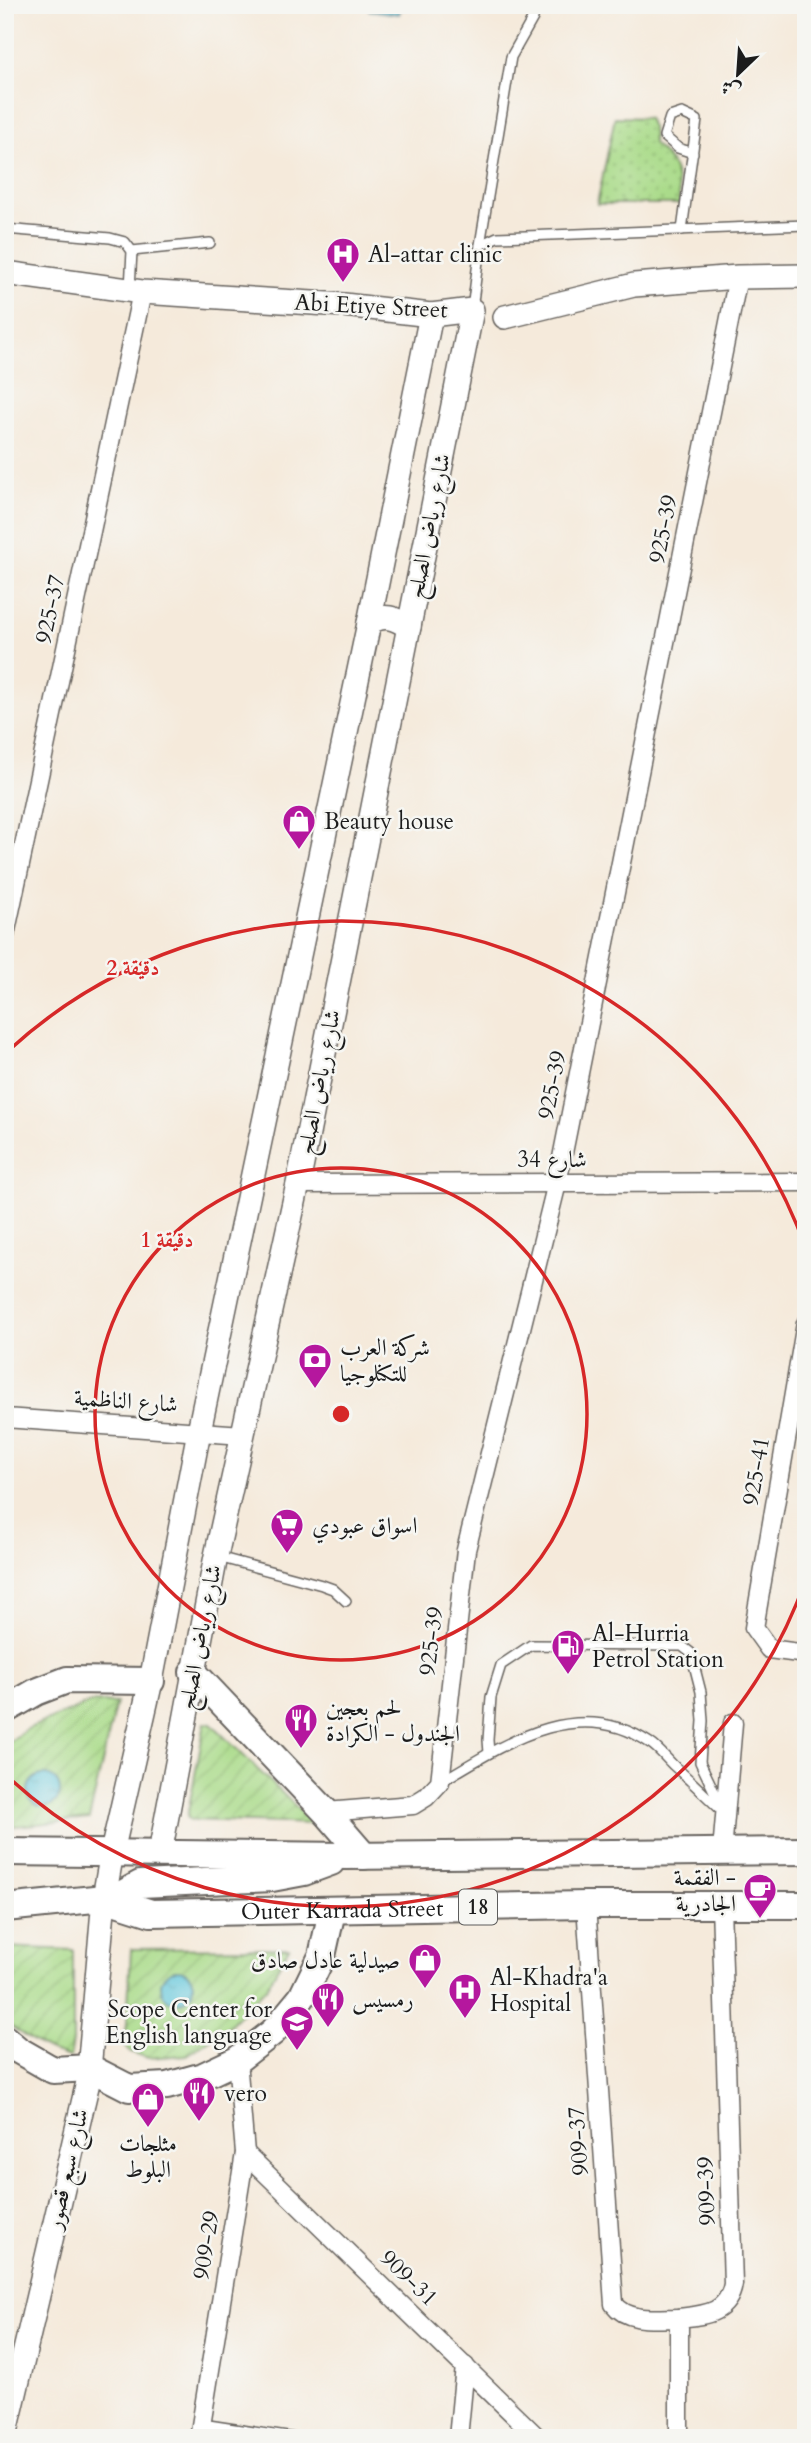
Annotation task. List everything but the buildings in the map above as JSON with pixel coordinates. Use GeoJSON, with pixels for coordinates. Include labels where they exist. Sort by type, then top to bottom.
{"type":"FeatureCollection","features":[{"type":"Feature","properties":{"kind":"main road"},"geometry":{"type":"LineString","coordinates":[[193,1672],[326,1812],[355,1856]]}},
{"type":"Feature","properties":{"kind":"main road"},"geometry":{"type":"LineString","coordinates":[[5,1710],[36,1692],[68,1680],[151,1681]]}},
{"type":"Feature","properties":{"kind":"main road"},"geometry":{"type":"LineString","coordinates":[[5,1852],[355,1856],[806,1851]]}},
{"type":"Feature","properties":{"kind":"main road"},"geometry":{"type":"LineString","coordinates":[[107,1889],[160,1853]]}},
{"type":"Feature","properties":{"kind":"main road"},"geometry":{"type":"LineString","coordinates":[[5,1896],[107,1889],[124,1893],[140,1884],[272,1878],[304,1872],[355,1856]]}},
{"type":"Feature","properties":{"kind":"main road"},"geometry":{"type":"LineString","coordinates":[[190,1882],[182,1884],[176,1899],[180,1906],[196,1913]]}},
{"type":"Feature","properties":{"kind":"main road","name":"Outer Karrada Street"},"geometry":{"type":"LineString","coordinates":[[5,1908],[107,1889],[151,1913],[586,1905],[806,1905]]}},
{"type":"Feature","properties":{"kind":"main road"},"geometry":{"type":"LineString","coordinates":[[5,2039],[18,2050],[53,2070],[90,2068],[129,2088],[167,2086],[203,2076],[237,2060],[274,2032],[302,1997],[322,1955],[332,1911]]}},
{"type":"Feature","properties":{"kind":"street","name":"Abi Etiye Street"},"geometry":{"type":"LineString","coordinates":[[5,274],[136,291],[344,305],[431,314],[472,310]]}},
{"type":"Feature","properties":{"kind":"street"},"geometry":{"type":"LineString","coordinates":[[505,317],[634,285],[738,277],[806,276]]}},
{"type":"Feature","properties":{"kind":"street","name":"925-39"},"geometry":{"type":"LineString","coordinates":[[440,1782],[466,1550],[557,1183],[738,277]]}},
{"type":"Feature","properties":{"kind":"street","name":"925-37"},"geometry":{"type":"LineString","coordinates":[[5,936],[136,291]]}},
{"type":"Feature","properties":{"kind":"street","name":"شارع رياض الصلح"},"geometry":{"type":"LineString","coordinates":[[160,1853],[216,1556],[298,1184],[472,310]]}},
{"type":"Feature","properties":{"kind":"street","name":"شارع رياض الصلح"},"geometry":{"type":"LineString","coordinates":[[107,1889],[112,1853],[151,1681],[199,1431],[369,623],[431,314]]}},
{"type":"Feature","properties":{"kind":"street"},"geometry":{"type":"LineString","coordinates":[[369,623],[377,617],[389,617],[409,628]]}},
{"type":"Feature","properties":{"kind":"street","name":"شارع 34"},"geometry":{"type":"LineString","coordinates":[[298,1184],[806,1182]]}},
{"type":"Feature","properties":{"kind":"street","name":"925-41"},"geometry":{"type":"LineString","coordinates":[[806,1323],[754,1628],[769,1648],[806,1654]]}},
{"type":"Feature","properties":{"kind":"street","name":"شارع الناظمية"},"geometry":{"type":"LineString","coordinates":[[5,1418],[243,1435]]}},
{"type":"Feature","properties":{"kind":"street"},"geometry":{"type":"LineString","coordinates":[[723,1852],[733,1723]]}},
{"type":"Feature","properties":{"kind":"street"},"geometry":{"type":"LineString","coordinates":[[326,1812],[413,1805],[426,1797],[440,1782]]}},
{"type":"Feature","properties":{"kind":"street","name":"شارع سبع قصور"},"geometry":{"type":"LineString","coordinates":[[5,2435],[90,2068],[107,1889]]}},
{"type":"Feature","properties":{"kind":"street","name":"909-37"},"geometry":{"type":"LineString","coordinates":[[586,1905],[614,2304],[619,2311],[633,2317],[679,2318]]}},
{"type":"Feature","properties":{"kind":"street","name":"909-39"},"geometry":{"type":"LineString","coordinates":[[679,2318],[717,2312],[729,2299],[733,2284],[721,1905]]}},
{"type":"Feature","properties":{"kind":"street","name":"909-29"},"geometry":{"type":"LineString","coordinates":[[200,2431],[245,2153],[237,2060]]}},
{"type":"Feature","properties":{"kind":"street","name":"909-31"},"geometry":{"type":"LineString","coordinates":[[245,2153],[538,2438]]}},
{"type":"Feature","properties":{"kind":"street"},"geometry":{"type":"LineString","coordinates":[[679,2318],[679,2438]]}},
{"type":"Feature","properties":{"kind":"street"},"geometry":{"type":"LineString","coordinates":[[458,2438],[465,2366]]}},
{"type":"Feature","properties":{"kind":"lane","name":"Abi Etiye Street"},"geometry":{"type":"LineString","coordinates":[[472,310],[510,57],[533,18],[535,5]]}},
{"type":"Feature","properties":{"kind":"lane"},"geometry":{"type":"LineString","coordinates":[[682,230],[693,153],[697,120],[682,113],[670,117],[664,136],[678,148],[693,153]]}},
{"type":"Feature","properties":{"kind":"lane"},"geometry":{"type":"LineString","coordinates":[[480,245],[497,237],[806,225]]}},
{"type":"Feature","properties":{"kind":"lane"},"geometry":{"type":"LineString","coordinates":[[5,229],[110,238],[125,242],[132,251],[136,291]]}},
{"type":"Feature","properties":{"kind":"lane"},"geometry":{"type":"LineString","coordinates":[[132,251],[210,243]]}},
{"type":"Feature","properties":{"kind":"lane"},"geometry":{"type":"LineString","coordinates":[[216,1556],[333,1588],[346,1601]]}},
{"type":"Feature","properties":{"kind":"lane"},"geometry":{"type":"LineString","coordinates":[[489,1753],[491,1698],[500,1665],[531,1645],[682,1646],[691,1653],[701,1692],[703,1721],[700,1762],[724,1812]]}},
{"type":"Feature","properties":{"kind":"lane"},"geometry":{"type":"LineString","coordinates":[[440,1782],[489,1753],[539,1729],[581,1722],[615,1727],[650,1743],[724,1812]]}},
{"type":"Feature","properties":{"kind":"lane"},"geometry":{"type":"LineString","coordinates":[[200,2431],[294,2438]]}},
{"type":"Feature","properties":{"kind":"green space"},"geometry":{"type":"Polygon","coordinates":[[[615,117],[648,118],[653,144],[674,170],[680,204],[597,204],[615,117]]]}},
{"type":"Feature","properties":{"kind":"green space"},"geometry":{"type":"Polygon","coordinates":[[[92,1702],[116,1703],[89,1819],[5,1827],[5,1745],[27,1729],[92,1702]]]}},
{"type":"Feature","properties":{"kind":"green space"},"geometry":{"type":"Polygon","coordinates":[[[205,1723],[211,1724],[314,1824],[190,1820],[187,1817],[205,1723]]]}},
{"type":"Feature","properties":{"kind":"green space"},"geometry":{"type":"Polygon","coordinates":[[[5,1947],[73,1950],[73,2041],[70,2058],[35,2043],[5,2021],[5,1947]]]}},
{"type":"Feature","properties":{"kind":"green space"},"geometry":{"type":"Polygon","coordinates":[[[289,1948],[266,1988],[228,2027],[186,2055],[148,2058],[128,2051],[124,2043],[131,1949],[289,1948]]]}},
{"type":"Feature","properties":{"kind":"water"},"geometry":{"type":"Polygon","coordinates":[[[369,5],[410,5],[405,9],[401,8],[399,14],[369,10],[369,5]]]}},
{"type":"Feature","properties":{"kind":"water"},"geometry":{"type":"Polygon","coordinates":[[[44,1775],[56,1779],[60,1791],[56,1803],[44,1807],[32,1803],[28,1791],[32,1779],[44,1775]]]}},
{"type":"Feature","properties":{"kind":"water"},"geometry":{"type":"Polygon","coordinates":[[[177,1970],[189,1974],[193,1986],[189,1998],[177,2002],[165,1998],[161,1986],[165,1974],[177,1970]]]}},
{"type":"Feature","properties":{"kind":"place","name":"Al-attar clinic"},"geometry":{"type":"Point","coordinates":[343,284]}},
{"type":"Feature","properties":{"kind":"place","name":"Beauty house"},"geometry":{"type":"Point","coordinates":[299,851]}},
{"type":"Feature","properties":{"kind":"place","name":"شركة العرب للتكنلوجيا"},"geometry":{"type":"Point","coordinates":[315,1390]}},
{"type":"Feature","properties":{"kind":"place","name":"اسواق عبودي"},"geometry":{"type":"Point","coordinates":[287,1555]}},
{"type":"Feature","properties":{"kind":"place","name":"Al-Hurria Petrol Station"},"geometry":{"type":"Point","coordinates":[568,1676]}},
{"type":"Feature","properties":{"kind":"place","name":"لحم بعجين الجندول - الكرادة"},"geometry":{"type":"Point","coordinates":[301,1750]}},
{"type":"Feature","properties":{"kind":"place","name":"الفقمة - الجادرية"},"geometry":{"type":"Point","coordinates":[760,1920]}},
{"type":"Feature","properties":{"kind":"place","name":"صيدلية عادل صادق"},"geometry":{"type":"Point","coordinates":[425,1990]}},
{"type":"Feature","properties":{"kind":"place","name":"Al-Khadra'a Hospital"},"geometry":{"type":"Point","coordinates":[465,2020]}},
{"type":"Feature","properties":{"kind":"place","name":"رمسيس"},"geometry":{"type":"Point","coordinates":[328,2029]}},
{"type":"Feature","properties":{"kind":"place","name":"Scope Center for English language"},"geometry":{"type":"Point","coordinates":[297,2052]}},
{"type":"Feature","properties":{"kind":"place","name":"vero"},"geometry":{"type":"Point","coordinates":[199,2123]}},
{"type":"Feature","properties":{"kind":"place","name":"مثلجات البلوط"},"geometry":{"type":"Point","coordinates":[148,2129]}}]}
